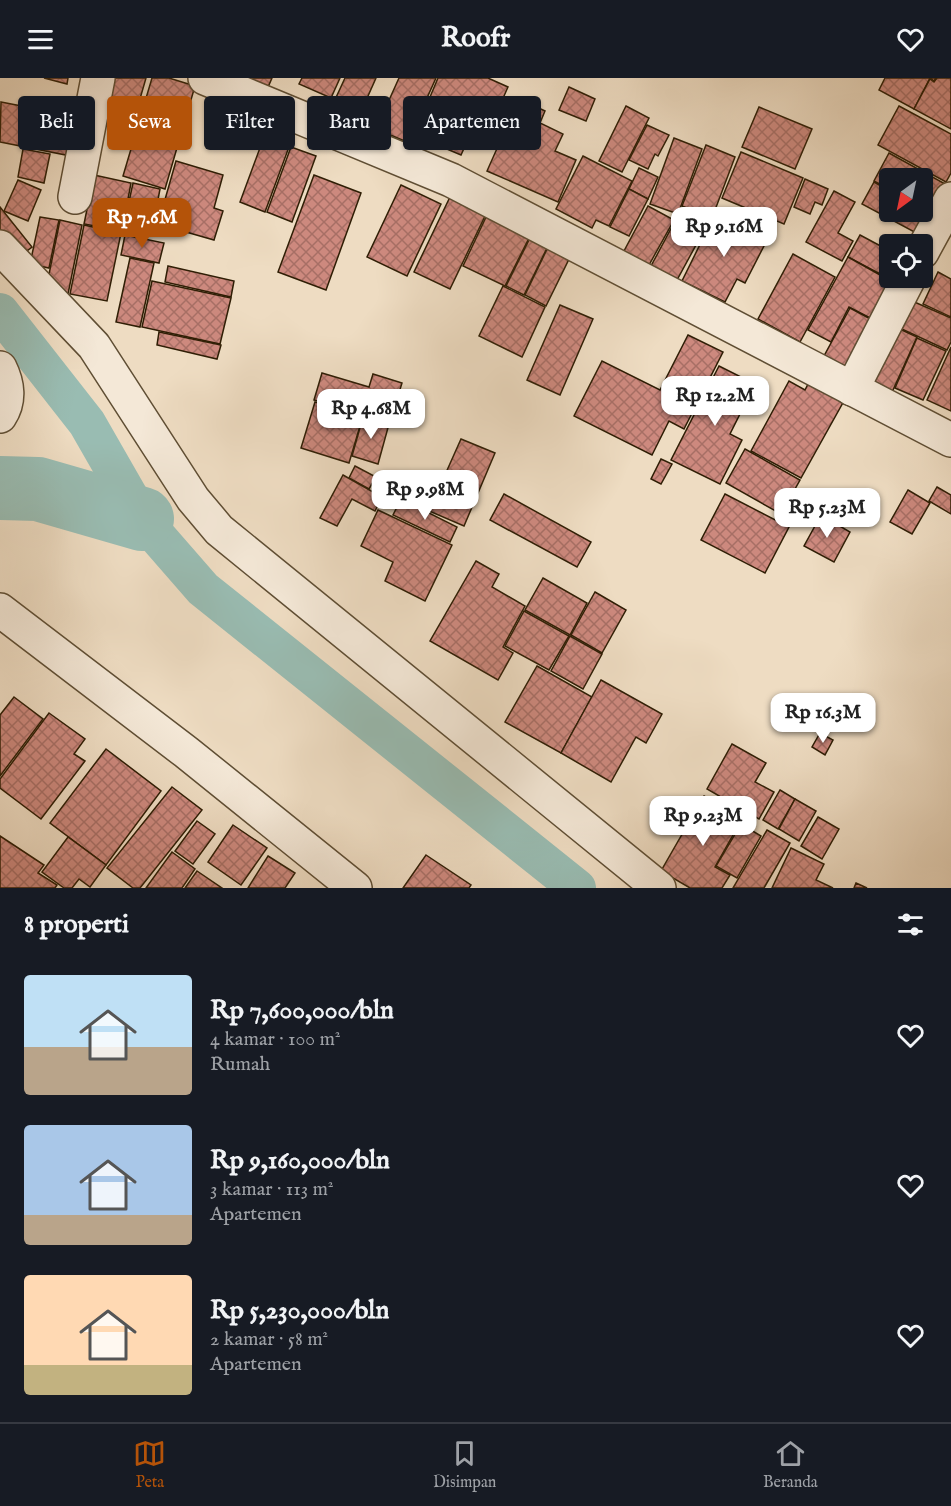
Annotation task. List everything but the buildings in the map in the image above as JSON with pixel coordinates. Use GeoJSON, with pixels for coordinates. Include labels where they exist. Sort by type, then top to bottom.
{"type":"FeatureCollection","features":[{"type":"Feature","properties":{"kind":"street"},"geometry":{"type":"LineString","coordinates":[[75,197],[99,78]]}},
{"type":"Feature","properties":{"kind":"street"},"geometry":{"type":"LineString","coordinates":[[205,78],[451,180],[951,440]]}},
{"type":"Feature","properties":{"kind":"street"},"geometry":{"type":"LineString","coordinates":[[932,234],[951,199]]}},
{"type":"Feature","properties":{"kind":"street"},"geometry":{"type":"LineString","coordinates":[[0,247],[93,346],[193,499],[219,530],[659,888]]}},
{"type":"Feature","properties":{"kind":"street"},"geometry":{"type":"LineString","coordinates":[[852,389],[904,288]]}},
{"type":"Feature","properties":{"kind":"street"},"geometry":{"type":"LineString","coordinates":[[0,368],[8,393],[5,408],[0,416]]}},
{"type":"Feature","properties":{"kind":"street"},"geometry":{"type":"LineString","coordinates":[[0,609],[186,752],[355,888]]}},
{"type":"Feature","properties":{"kind":"waterway"},"geometry":{"type":"LineString","coordinates":[[0,312],[87,423],[142,519],[203,589],[577,888]]}},
{"type":"Feature","properties":{"kind":"waterway"},"geometry":{"type":"LineString","coordinates":[[0,488],[38,489],[142,519]]}}]}
